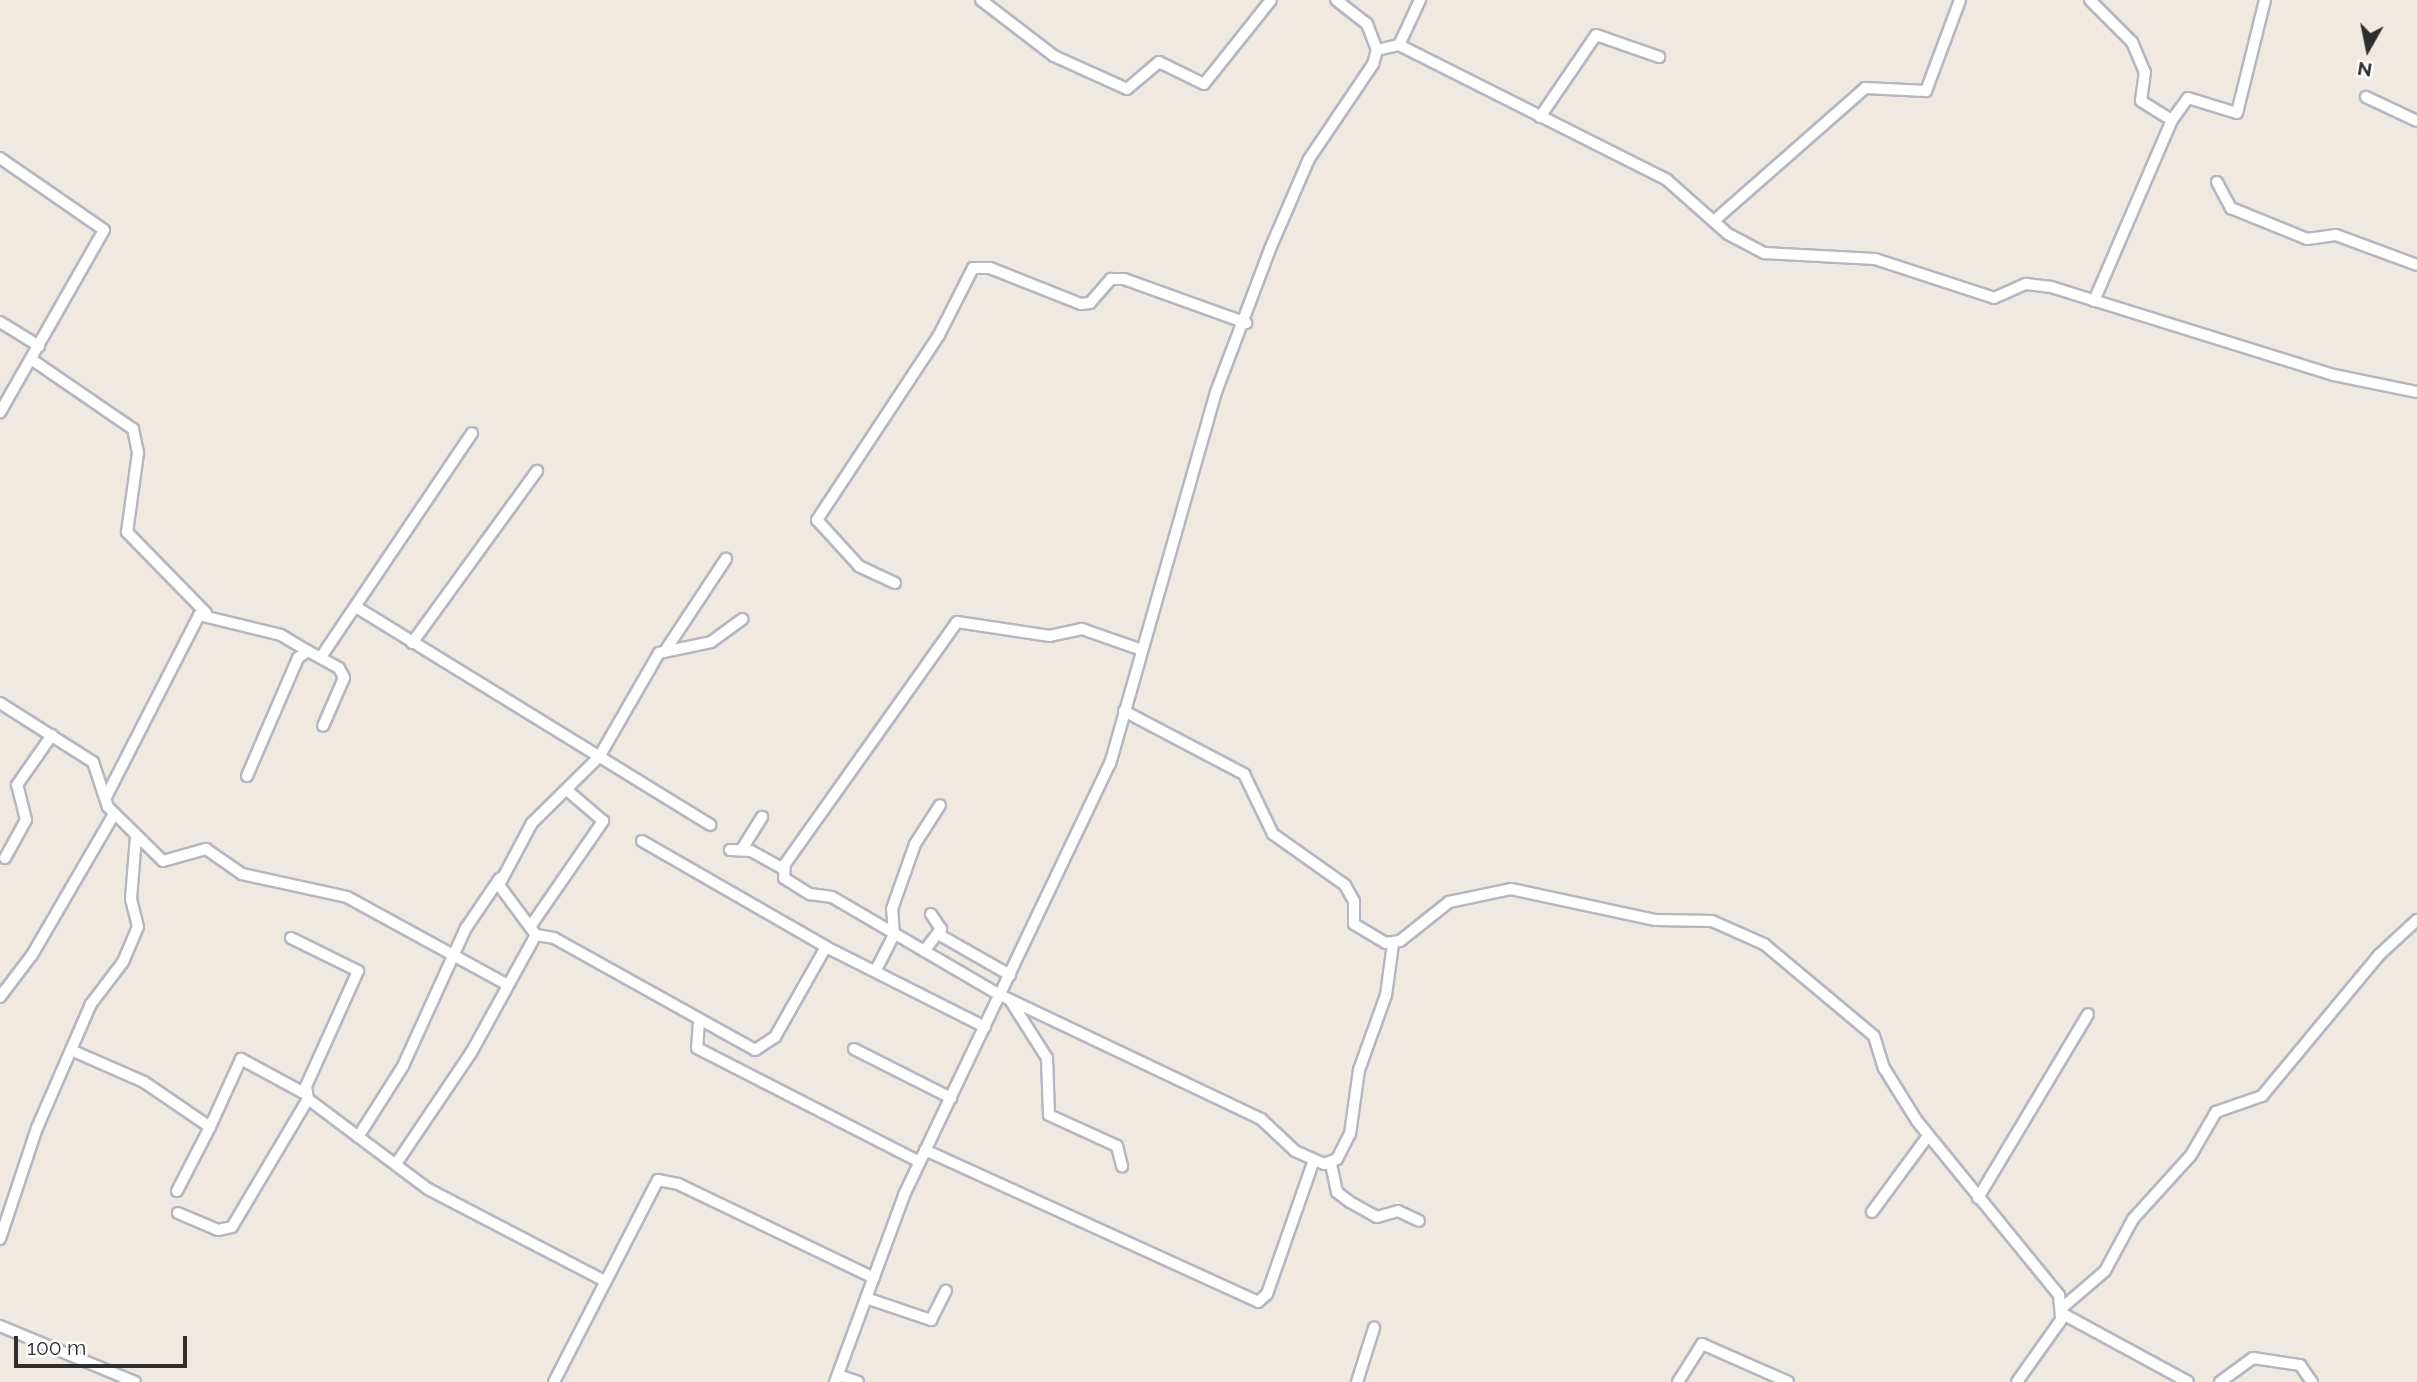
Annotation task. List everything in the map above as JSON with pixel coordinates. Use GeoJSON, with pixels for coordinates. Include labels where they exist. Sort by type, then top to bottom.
{"type":"FeatureCollection","features":[{"type":"Feature","properties":{"kind":"street"},"geometry":{"type":"LineString","coordinates":[[981,0],[1054,56],[1127,89],[1159,62],[1205,84],[1271,0]]}},
{"type":"Feature","properties":{"kind":"street"},"geometry":{"type":"LineString","coordinates":[[858,1382],[837,1378],[920,1161],[985,1027],[1005,997],[1010,975],[1110,764],[1216,392],[1246,323],[1270,249],[1283,225],[1309,159],[1365,82],[1377,50],[1367,23],[1336,0]]}},
{"type":"Feature","properties":{"kind":"street"},"geometry":{"type":"LineString","coordinates":[[1399,44],[1420,0]]}},
{"type":"Feature","properties":{"kind":"street"},"geometry":{"type":"LineString","coordinates":[[1714,220],[1866,88],[1926,91],[1960,0]]}},
{"type":"Feature","properties":{"kind":"street"},"geometry":{"type":"LineString","coordinates":[[2090,0],[2128,34],[2146,72],[2141,101],[2172,120]]}},
{"type":"Feature","properties":{"kind":"street"},"geometry":{"type":"LineString","coordinates":[[2094,301],[2172,120],[2188,98],[2237,113],[2265,0]]}},
{"type":"Feature","properties":{"kind":"street"},"geometry":{"type":"LineString","coordinates":[[1540,117],[1595,35],[1659,58]]}},
{"type":"Feature","properties":{"kind":"street"},"geometry":{"type":"LineString","coordinates":[[1377,50],[1399,44],[1667,180],[1750,247],[1779,257],[1875,259],[1969,294],[2004,297],[2033,284],[2266,348],[2334,374],[2417,393]]}},
{"type":"Feature","properties":{"kind":"street"},"geometry":{"type":"LineString","coordinates":[[2366,97],[2417,121]]}},
{"type":"Feature","properties":{"kind":"street"},"geometry":{"type":"LineString","coordinates":[[0,158],[103,225],[39,346],[2,405]]}},
{"type":"Feature","properties":{"kind":"street"},"geometry":{"type":"LineString","coordinates":[[2217,182],[2231,208],[2308,239],[2336,235],[2417,265]]}},
{"type":"Feature","properties":{"kind":"street"},"geometry":{"type":"LineString","coordinates":[[895,583],[859,566],[817,520],[939,335],[973,268],[990,268],[1081,304],[1090,303],[1111,279],[1124,279],[1246,323]]}},
{"type":"Feature","properties":{"kind":"street"},"geometry":{"type":"LineString","coordinates":[[0,322],[39,346]]}},
{"type":"Feature","properties":{"kind":"street"},"geometry":{"type":"LineString","coordinates":[[31,359],[133,429],[138,453],[127,532],[206,613],[289,638],[321,657],[344,678],[323,726]]}},
{"type":"Feature","properties":{"kind":"street"},"geometry":{"type":"LineString","coordinates":[[321,657],[472,433]]}},
{"type":"Feature","properties":{"kind":"street"},"geometry":{"type":"LineString","coordinates":[[412,643],[537,471]]}},
{"type":"Feature","properties":{"kind":"street"},"geometry":{"type":"LineString","coordinates":[[358,1137],[403,1066],[453,955],[532,823],[600,757],[653,661],[667,648],[726,559]]}},
{"type":"Feature","properties":{"kind":"street"},"geometry":{"type":"LineString","coordinates":[[356,607],[710,825]]}},
{"type":"Feature","properties":{"kind":"street"},"geometry":{"type":"LineString","coordinates":[[106,797],[189,629],[206,613]]}},
{"type":"Feature","properties":{"kind":"street"},"geometry":{"type":"LineString","coordinates":[[667,648],[712,642],[743,619]]}},
{"type":"Feature","properties":{"kind":"street"},"geometry":{"type":"LineString","coordinates":[[1142,650],[1082,629],[1049,636],[957,622],[783,869],[784,878],[806,892],[832,897],[1005,997],[1261,1119],[1314,1160],[1331,1164]]}},
{"type":"Feature","properties":{"kind":"street"},"geometry":{"type":"LineString","coordinates":[[247,776],[298,658],[308,651]]}},
{"type":"Feature","properties":{"kind":"street"},"geometry":{"type":"LineString","coordinates":[[0,703],[93,762],[114,814],[163,861],[206,849],[242,874],[347,897],[506,984]]}},
{"type":"Feature","properties":{"kind":"street"},"geometry":{"type":"LineString","coordinates":[[1124,711],[1244,775],[1273,834],[1345,885],[1358,929],[1393,944]]}},
{"type":"Feature","properties":{"kind":"street"},"geometry":{"type":"LineString","coordinates":[[5,858],[27,813],[17,785],[52,735]]}},
{"type":"Feature","properties":{"kind":"street"},"geometry":{"type":"LineString","coordinates":[[396,1164],[471,1053],[533,931],[603,821],[567,790]]}},
{"type":"Feature","properties":{"kind":"street"},"geometry":{"type":"LineString","coordinates":[[876,970],[894,934],[892,909],[900,884],[940,805]]}},
{"type":"Feature","properties":{"kind":"street"},"geometry":{"type":"LineString","coordinates":[[0,997],[32,955],[114,814]]}},
{"type":"Feature","properties":{"kind":"street"},"geometry":{"type":"LineString","coordinates":[[742,849],[762,817]]}},
{"type":"Feature","properties":{"kind":"street"},"geometry":{"type":"LineString","coordinates":[[0,1239],[71,1050],[102,983],[123,962],[138,927],[131,899],[136,837]]}},
{"type":"Feature","properties":{"kind":"street"},"geometry":{"type":"LineString","coordinates":[[642,841],[827,947],[985,1027]]}},
{"type":"Feature","properties":{"kind":"street"},"geometry":{"type":"LineString","coordinates":[[730,850],[742,849],[783,869]]}},
{"type":"Feature","properties":{"kind":"street"},"geometry":{"type":"LineString","coordinates":[[500,878],[533,931],[554,938],[745,1047],[764,1048],[827,947]]}},
{"type":"Feature","properties":{"kind":"street"},"geometry":{"type":"LineString","coordinates":[[1419,1221],[1398,1212],[1377,1217],[1350,1202],[1337,1192],[1331,1164],[1350,1134],[1359,1070],[1386,995],[1393,944],[1448,902],[1493,890],[1529,891],[1666,922],[1725,924],[1764,944],[1874,1036],[1889,1077],[1928,1136],[1979,1198],[2063,1310],[2188,1382]]}},
{"type":"Feature","properties":{"kind":"street"},"geometry":{"type":"LineString","coordinates":[[924,951],[938,934],[941,924],[931,914]]}},
{"type":"Feature","properties":{"kind":"street"},"geometry":{"type":"LineString","coordinates":[[2017,1382],[2063,1310],[2079,1299],[2117,1256],[2133,1219],[2191,1156],[2216,1112],[2262,1096],[2379,955],[2417,919]]}},
{"type":"Feature","properties":{"kind":"street"},"geometry":{"type":"LineString","coordinates":[[938,934],[1010,975]]}},
{"type":"Feature","properties":{"kind":"street"},"geometry":{"type":"LineString","coordinates":[[178,1213],[218,1230],[233,1227],[306,1096],[358,971],[291,938]]}},
{"type":"Feature","properties":{"kind":"street"},"geometry":{"type":"LineString","coordinates":[[1005,997],[1047,1058],[1049,1115],[1117,1146],[1122,1166]]}},
{"type":"Feature","properties":{"kind":"street"},"geometry":{"type":"LineString","coordinates":[[1979,1198],[2088,1014]]}},
{"type":"Feature","properties":{"kind":"street"},"geometry":{"type":"LineString","coordinates":[[699,1021],[697,1048],[920,1161]]}},
{"type":"Feature","properties":{"kind":"street"},"geometry":{"type":"LineString","coordinates":[[854,1049],[951,1098]]}},
{"type":"Feature","properties":{"kind":"street"},"geometry":{"type":"LineString","coordinates":[[71,1050],[144,1082],[210,1127]]}},
{"type":"Feature","properties":{"kind":"street"},"geometry":{"type":"LineString","coordinates":[[177,1191],[241,1059],[306,1096],[358,1137],[464,1211],[605,1281]]}},
{"type":"Feature","properties":{"kind":"street"},"geometry":{"type":"LineString","coordinates":[[1872,1212],[1928,1136]]}},
{"type":"Feature","properties":{"kind":"street"},"geometry":{"type":"LineString","coordinates":[[925,1150],[1258,1302],[1268,1294],[1314,1160]]}},
{"type":"Feature","properties":{"kind":"street"},"geometry":{"type":"LineString","coordinates":[[554,1382],[652,1187],[667,1180],[874,1278]]}},
{"type":"Feature","properties":{"kind":"street"},"geometry":{"type":"LineString","coordinates":[[866,1298],[931,1320],[946,1291]]}},
{"type":"Feature","properties":{"kind":"street"},"geometry":{"type":"LineString","coordinates":[[0,1326],[135,1382]]}},
{"type":"Feature","properties":{"kind":"street"},"geometry":{"type":"LineString","coordinates":[[1357,1382],[1374,1328]]}},
{"type":"Feature","properties":{"kind":"street"},"geometry":{"type":"LineString","coordinates":[[1678,1382],[1702,1343],[1788,1382]]}},
{"type":"Feature","properties":{"kind":"street"},"geometry":{"type":"LineString","coordinates":[[2220,1382],[2253,1358],[2300,1365],[2312,1382]]}}]}
